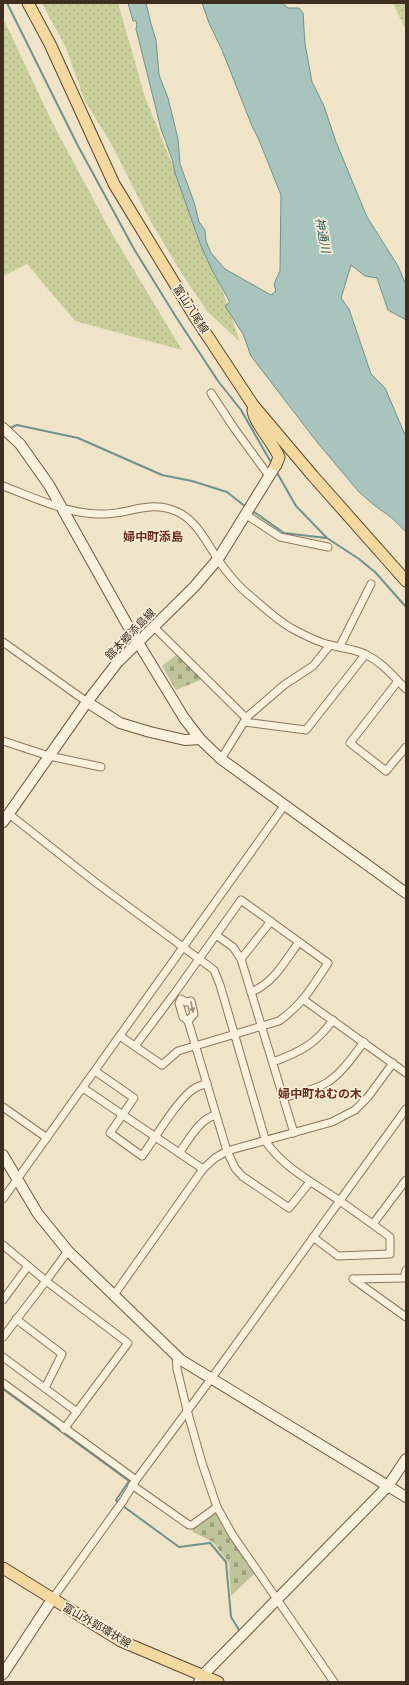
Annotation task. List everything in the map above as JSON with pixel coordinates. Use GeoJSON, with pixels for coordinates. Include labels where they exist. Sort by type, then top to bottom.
{"type":"FeatureCollection","features":[{"type":"Feature","properties":{"kind":"main road","name":"富山八尾線"},"geometry":{"type":"LineString","coordinates":[[28,3],[50,44],[114,184],[195,317],[253,404],[313,476],[406,581]]}},
{"type":"Feature","properties":{"kind":"main road"},"geometry":{"type":"LineString","coordinates":[[253,404],[253,413],[279,457],[273,470]]}},
{"type":"Feature","properties":{"kind":"main road","name":"富山外郭環状線"},"geometry":{"type":"LineString","coordinates":[[3,1568],[121,1641],[201,1679],[218,1682]]}},
{"type":"Feature","properties":{"kind":"street"},"geometry":{"type":"LineString","coordinates":[[211,393],[234,428],[273,470]]}},
{"type":"Feature","properties":{"kind":"street"},"geometry":{"type":"LineString","coordinates":[[3,428],[20,444],[48,485],[184,718],[200,738],[222,759],[284,806],[406,893]]}},
{"type":"Feature","properties":{"kind":"street","name":"舘本郷添島線"},"geometry":{"type":"LineString","coordinates":[[3,822],[6,812],[49,756],[117,662],[194,587],[218,559],[273,470]]}},
{"type":"Feature","properties":{"kind":"street"},"geometry":{"type":"LineString","coordinates":[[3,486],[62,508],[83,513],[104,514],[155,506],[171,509],[184,515],[202,534],[218,559],[246,593],[290,628],[330,645],[340,646],[365,655],[386,668],[406,689]]}},
{"type":"Feature","properties":{"kind":"street"},"geometry":{"type":"LineString","coordinates":[[245,514],[280,537],[328,547]]}},
{"type":"Feature","properties":{"kind":"street"},"geometry":{"type":"LineString","coordinates":[[340,646],[371,584]]}},
{"type":"Feature","properties":{"kind":"street"},"geometry":{"type":"LineString","coordinates":[[154,627],[245,720],[306,730],[365,655]]}},
{"type":"Feature","properties":{"kind":"street"},"geometry":{"type":"LineString","coordinates":[[3,642],[120,723],[185,740],[200,738]]}},
{"type":"Feature","properties":{"kind":"street"},"geometry":{"type":"LineString","coordinates":[[222,759],[245,720],[284,685],[312,666],[330,645]]}},
{"type":"Feature","properties":{"kind":"street"},"geometry":{"type":"LineString","coordinates":[[398,681],[350,743],[386,771],[406,747]]}},
{"type":"Feature","properties":{"kind":"street"},"geometry":{"type":"LineString","coordinates":[[3,741],[49,756],[101,767]]}},
{"type":"Feature","properties":{"kind":"street"},"geometry":{"type":"LineString","coordinates":[[3,1199],[284,806]]}},
{"type":"Feature","properties":{"kind":"street"},"geometry":{"type":"LineString","coordinates":[[6,812],[95,882],[214,970],[220,985],[266,1142],[273,1153],[280,1160],[373,1224],[390,1238],[390,1254],[338,1256],[313,1237]]}},
{"type":"Feature","properties":{"kind":"street"},"geometry":{"type":"LineString","coordinates":[[120,1036],[162,1065],[178,1051],[279,1021],[293,1012],[304,1000],[328,963],[241,900],[136,1046]]}},
{"type":"Feature","properties":{"kind":"street"},"geometry":{"type":"LineString","coordinates":[[241,959],[271,921]]}},
{"type":"Feature","properties":{"kind":"street"},"geometry":{"type":"LineString","coordinates":[[216,935],[233,947],[241,959],[294,1133]]}},
{"type":"Feature","properties":{"kind":"street"},"geometry":{"type":"LineString","coordinates":[[251,992],[266,984],[273,977],[299,942]]}},
{"type":"Feature","properties":{"kind":"street"},"geometry":{"type":"LineString","coordinates":[[174,994],[186,1002],[191,1000],[194,1014],[188,1021]]}},
{"type":"Feature","properties":{"kind":"street"},"geometry":{"type":"LineString","coordinates":[[181,999],[179,1003],[183,1017],[188,1021],[227,1151],[235,1168],[242,1176],[289,1208],[310,1182]]}},
{"type":"Feature","properties":{"kind":"street"},"geometry":{"type":"LineString","coordinates":[[304,1000],[406,1073]]}},
{"type":"Feature","properties":{"kind":"street"},"geometry":{"type":"LineString","coordinates":[[273,1062],[298,1053],[311,1044],[323,1034],[333,1020]]}},
{"type":"Feature","properties":{"kind":"street"},"geometry":{"type":"LineString","coordinates":[[283,1098],[328,1082],[345,1067],[364,1042]]}},
{"type":"Feature","properties":{"kind":"street"},"geometry":{"type":"LineString","coordinates":[[114,1295],[203,1169],[215,1158],[227,1151],[266,1142],[332,1122],[355,1110],[368,1097],[393,1063]]}},
{"type":"Feature","properties":{"kind":"street"},"geometry":{"type":"LineString","coordinates":[[95,1071],[134,1098],[110,1133],[142,1156],[189,1093],[207,1083]]}},
{"type":"Feature","properties":{"kind":"street"},"geometry":{"type":"LineString","coordinates":[[83,1088],[203,1169]]}},
{"type":"Feature","properties":{"kind":"street"},"geometry":{"type":"LineString","coordinates":[[3,1107],[47,1138]]}},
{"type":"Feature","properties":{"kind":"street"},"geometry":{"type":"LineString","coordinates":[[3,1674],[53,1598],[134,1483],[406,1109]]}},
{"type":"Feature","properties":{"kind":"street"},"geometry":{"type":"LineString","coordinates":[[179,1153],[203,1122],[216,1115]]}},
{"type":"Feature","properties":{"kind":"street"},"geometry":{"type":"LineString","coordinates":[[3,1155],[38,1214],[68,1251],[176,1354],[211,1379],[406,1497]]}},
{"type":"Feature","properties":{"kind":"street"},"geometry":{"type":"LineString","coordinates":[[373,1224],[406,1180]]}},
{"type":"Feature","properties":{"kind":"street"},"geometry":{"type":"LineString","coordinates":[[3,1245],[46,1281],[128,1343],[64,1429]]}},
{"type":"Feature","properties":{"kind":"street"},"geometry":{"type":"LineString","coordinates":[[3,1337],[68,1251]]}},
{"type":"Feature","properties":{"kind":"street"},"geometry":{"type":"LineString","coordinates":[[3,1300],[28,1266]]}},
{"type":"Feature","properties":{"kind":"street"},"geometry":{"type":"LineString","coordinates":[[406,1270],[404,1278],[353,1279],[406,1317]]}},
{"type":"Feature","properties":{"kind":"street"},"geometry":{"type":"LineString","coordinates":[[16,1319],[62,1354],[45,1388]]}},
{"type":"Feature","properties":{"kind":"street"},"geometry":{"type":"LineString","coordinates":[[176,1354],[176,1369],[202,1463],[217,1507],[232,1534],[334,1682]]}},
{"type":"Feature","properties":{"kind":"street"},"geometry":{"type":"LineString","coordinates":[[3,1357],[77,1412]]}},
{"type":"Feature","properties":{"kind":"street"},"geometry":{"type":"LineString","coordinates":[[3,1384],[189,1525],[192,1525],[217,1507]]}},
{"type":"Feature","properties":{"kind":"street"},"geometry":{"type":"LineString","coordinates":[[201,1679],[276,1599],[388,1486],[406,1459]]}},
{"type":"Feature","properties":{"kind":"green space"},"geometry":{"type":"Polygon","coordinates":[[[42,3],[118,3],[145,97],[221,286],[240,342],[207,311],[182,274],[147,215],[113,147],[84,99],[66,48],[42,3]]]}},
{"type":"Feature","properties":{"kind":"green space"},"geometry":{"type":"Polygon","coordinates":[[[393,3],[406,3],[406,31],[393,3]]]}},
{"type":"Feature","properties":{"kind":"green space"},"geometry":{"type":"Polygon","coordinates":[[[3,18],[53,124],[111,232],[182,350],[75,321],[27,264],[3,276],[3,18]]]}},
{"type":"Feature","properties":{"kind":"green space"},"geometry":{"type":"Polygon","coordinates":[[[178,654],[203,679],[176,690],[162,666],[178,654]]]}},
{"type":"Feature","properties":{"kind":"green space"},"geometry":{"type":"Polygon","coordinates":[[[212,1513],[217,1514],[224,1529],[255,1573],[231,1596],[229,1563],[213,1542],[193,1532],[192,1529],[212,1513]]]}},
{"type":"Feature","properties":{"kind":"water","name":"神通川"},"geometry":{"type":"Polygon","coordinates":[[[128,3],[146,3],[156,40],[159,75],[168,98],[178,139],[180,164],[194,202],[199,222],[205,230],[206,241],[211,253],[225,269],[271,295],[276,291],[274,284],[280,271],[281,195],[202,3],[282,3],[288,8],[299,8],[303,13],[305,44],[312,82],[324,106],[336,142],[367,217],[398,266],[406,285],[406,320],[388,310],[377,278],[365,276],[351,265],[341,298],[349,309],[371,374],[385,388],[406,437],[406,532],[392,518],[359,492],[317,442],[251,356],[243,334],[225,306],[230,302],[212,270],[201,246],[175,173],[172,159],[161,129],[136,29],[137,24],[136,21],[133,21],[128,3]]]}},
{"type":"Feature","properties":{"kind":"waterway"},"geometry":{"type":"LineString","coordinates":[[7,3],[77,144],[134,249],[218,381],[241,410],[272,464]]}},
{"type":"Feature","properties":{"kind":"waterway"},"geometry":{"type":"LineString","coordinates":[[8,429],[17,425],[78,438],[162,475],[192,481],[227,492],[246,507]]}},
{"type":"Feature","properties":{"kind":"waterway"},"geometry":{"type":"LineString","coordinates":[[276,471],[296,506],[327,538],[359,559],[375,572],[406,607]]}},
{"type":"Feature","properties":{"kind":"waterway"},"geometry":{"type":"LineString","coordinates":[[251,510],[284,533],[326,538]]}},
{"type":"Feature","properties":{"kind":"waterway"},"geometry":{"type":"LineString","coordinates":[[3,1389],[129,1481],[116,1500],[119,1503]]}},
{"type":"Feature","properties":{"kind":"waterway"},"geometry":{"type":"LineString","coordinates":[[123,1506],[179,1547],[210,1543],[226,1562],[231,1617],[239,1630]]}},
{"type":"Feature","properties":{"kind":"district","name":"婦中町添島"},"geometry":{"type":"Point","coordinates":[153,536]}},
{"type":"Feature","properties":{"kind":"district","name":"婦中町ねむの木"},"geometry":{"type":"Point","coordinates":[320,1093]}}]}
